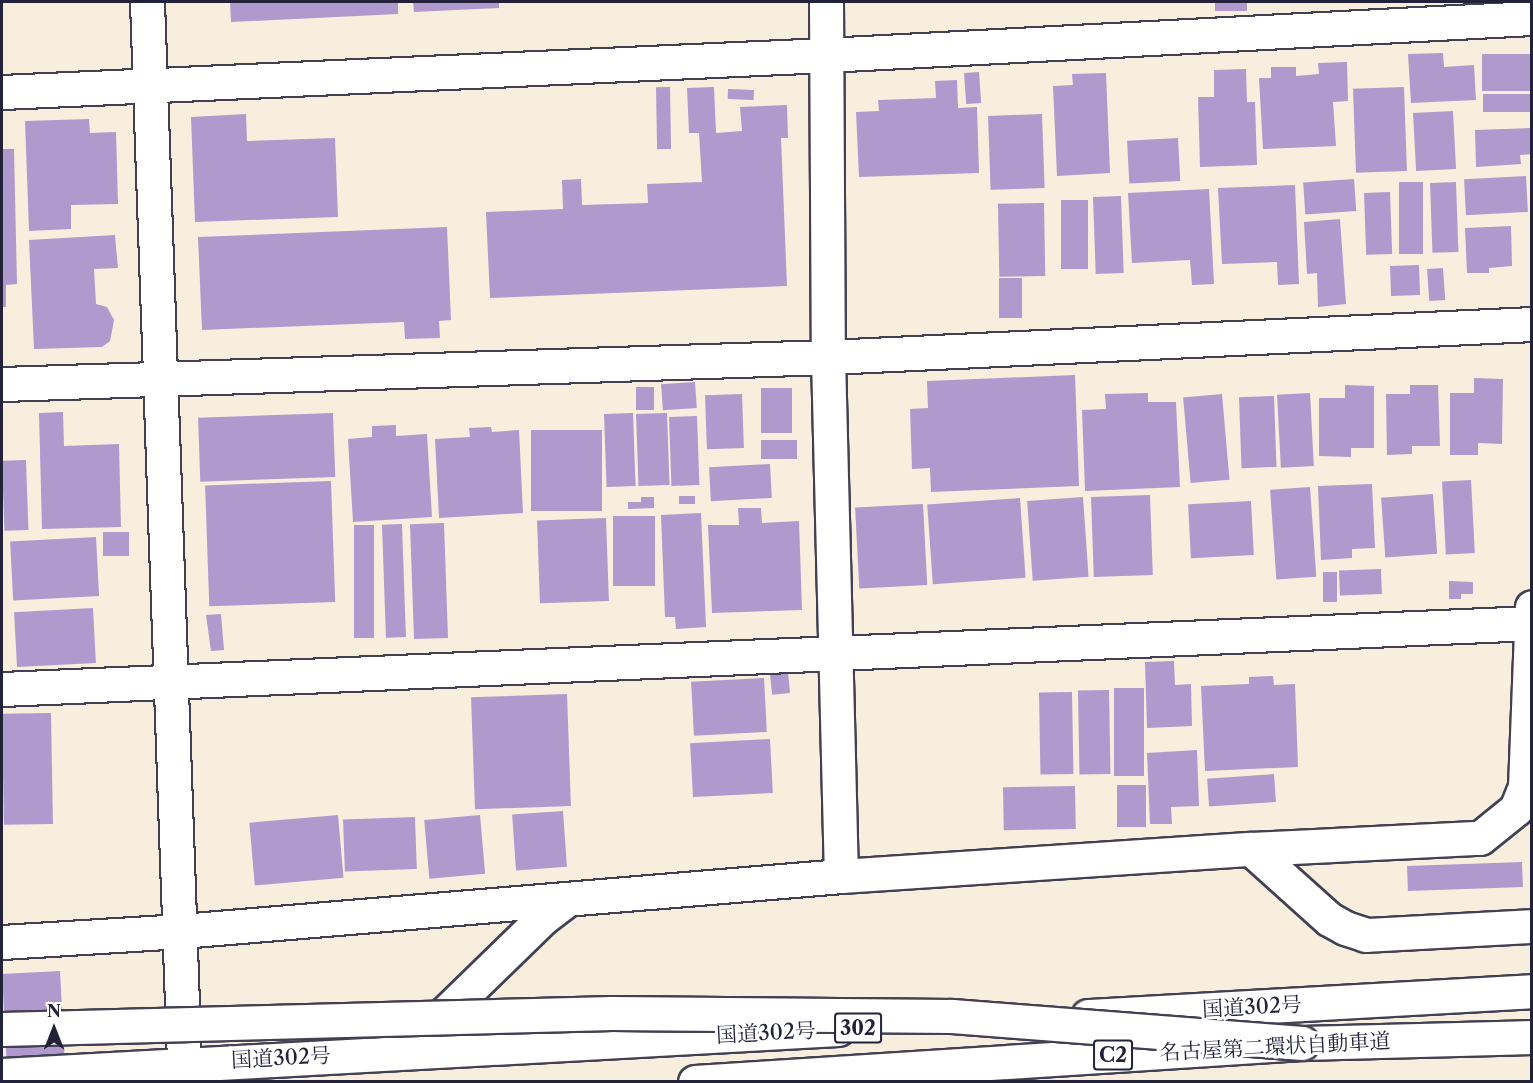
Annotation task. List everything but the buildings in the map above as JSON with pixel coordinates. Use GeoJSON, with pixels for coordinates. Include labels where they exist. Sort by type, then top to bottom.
{"type":"FeatureCollection","features":[{"type":"Feature","properties":{"kind":"main road"},"geometry":{"type":"LineString","coordinates":[[147,2],[158,377],[181,931],[184,1064]]}},
{"type":"Feature","properties":{"kind":"main road"},"geometry":{"type":"LineString","coordinates":[[826,2],[828,357],[842,876]]}},
{"type":"Feature","properties":{"kind":"main road"},"geometry":{"type":"LineString","coordinates":[[2,92],[826,55],[1532,18]]}},
{"type":"Feature","properties":{"kind":"main road"},"geometry":{"type":"LineString","coordinates":[[2,384],[158,377],[828,357],[1532,324]]}},
{"type":"Feature","properties":{"kind":"main road"},"geometry":{"type":"LineString","coordinates":[[2,942],[181,931],[842,876],[1251,849],[1480,838],[1516,809],[1525,787],[1532,607]]}},
{"type":"Feature","properties":{"kind":"main road"},"geometry":{"type":"LineString","coordinates":[[2,689],[835,651],[1531,623]]}},
{"type":"Feature","properties":{"kind":"main road"},"geometry":{"type":"LineString","coordinates":[[1251,849],[1329,919],[1345,928],[1366,935],[1532,926]]}},
{"type":"Feature","properties":{"kind":"main road"},"geometry":{"type":"LineString","coordinates":[[405,1052],[544,916],[568,899]]}},
{"type":"Feature","properties":{"kind":"main road"},"geometry":{"type":"LineString","coordinates":[[1178,1011],[1448,979],[1532,974]]}},
{"type":"Feature","properties":{"kind":"main road","name":"国道302号"},"geometry":{"type":"LineString","coordinates":[[2,1075],[1532,991]]}},
{"type":"Feature","properties":{"kind":"main road"},"geometry":{"type":"LineString","coordinates":[[2,1029],[612,1013],[940,1016],[1302,1043]]}},
{"type":"Feature","properties":{"kind":"main road","name":"名古屋第二環状自動車道"},"geometry":{"type":"LineString","coordinates":[[696,1082],[1302,1043],[1532,1037]]}}]}
